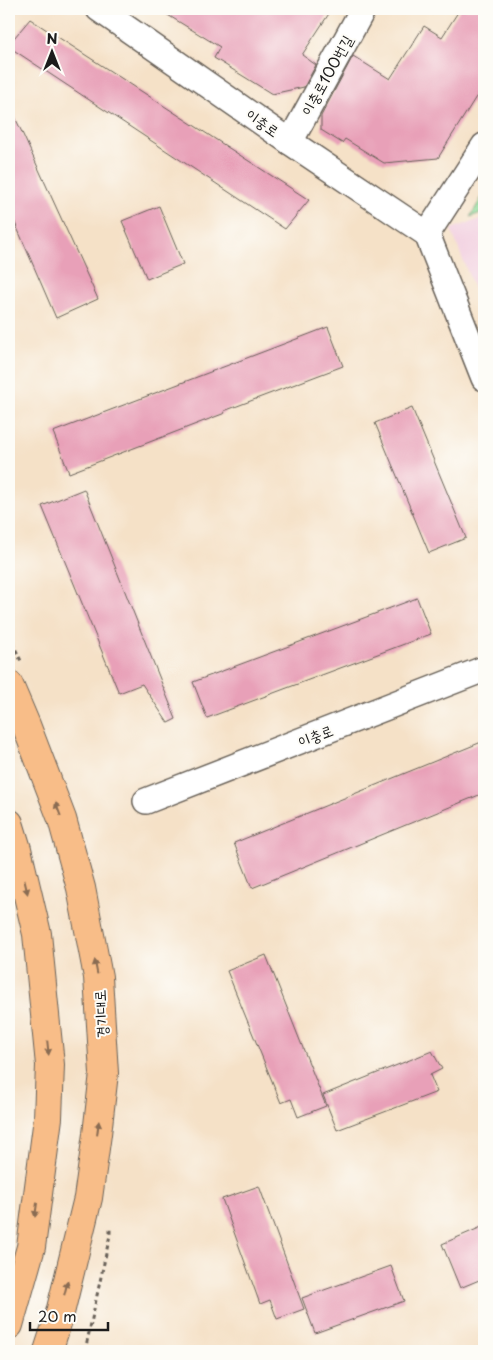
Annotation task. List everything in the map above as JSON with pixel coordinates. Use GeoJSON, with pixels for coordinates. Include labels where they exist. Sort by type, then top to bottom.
{"type":"FeatureCollection","features":[{"type":"Feature","properties":{"kind":"main road","name":"경기대로"},"geometry":{"type":"LineString","coordinates":[[9,685],[62,819],[81,888],[98,977],[104,1073],[88,1198],[59,1317],[48,1351]]}},
{"type":"Feature","properties":{"kind":"main road"},"geometry":{"type":"LineString","coordinates":[[9,823],[37,934],[50,1065],[48,1118],[31,1247],[9,1325]]}},
{"type":"Feature","properties":{"kind":"street","name":"이충로"},"geometry":{"type":"LineString","coordinates":[[99,9],[290,142],[427,234]]}},
{"type":"Feature","properties":{"kind":"street","name":"이충로100번길"},"geometry":{"type":"LineString","coordinates":[[290,142],[363,9]]}},
{"type":"Feature","properties":{"kind":"street"},"geometry":{"type":"LineString","coordinates":[[484,146],[427,234],[484,378]]}},
{"type":"Feature","properties":{"kind":"street","name":"이충로"},"geometry":{"type":"LineString","coordinates":[[146,801],[484,669]]}},
{"type":"Feature","properties":{"kind":"shaded area"},"geometry":{"type":"Polygon","coordinates":[[[484,218],[484,315],[451,229],[484,218]]]}},
{"type":"Feature","properties":{"kind":"green space"},"geometry":{"type":"Polygon","coordinates":[[[484,194],[484,212],[470,217],[484,194]]]}},
{"type":"Feature","properties":{"kind":"building"},"geometry":{"type":"Polygon","coordinates":[[[158,9],[332,9],[302,55],[316,65],[304,87],[272,94],[214,58],[220,47],[158,9]]]}},
{"type":"Feature","properties":{"kind":"building"},"geometry":{"type":"Polygon","coordinates":[[[460,9],[484,9],[484,84],[438,158],[384,163],[345,139],[342,143],[321,130],[321,116],[353,56],[390,79],[424,26],[442,37],[460,9]]]}},
{"type":"Feature","properties":{"kind":"building"},"geometry":{"type":"Polygon","coordinates":[[[30,19],[309,200],[285,229],[9,47],[9,44],[30,19]]]}},
{"type":"Feature","properties":{"kind":"building"},"geometry":{"type":"Polygon","coordinates":[[[9,104],[98,299],[56,318],[9,209],[9,104]]]}},
{"type":"Feature","properties":{"kind":"building"},"geometry":{"type":"Polygon","coordinates":[[[159,206],[183,264],[147,279],[122,221],[159,206]]]}},
{"type":"Feature","properties":{"kind":"building"},"geometry":{"type":"Polygon","coordinates":[[[328,327],[343,366],[69,473],[53,432],[328,327]]]}},
{"type":"Feature","properties":{"kind":"building"},"geometry":{"type":"Polygon","coordinates":[[[412,408],[466,538],[429,553],[375,423],[412,408]]]}},
{"type":"Feature","properties":{"kind":"building"},"geometry":{"type":"Polygon","coordinates":[[[84,489],[176,719],[168,723],[142,684],[119,693],[42,506],[84,489]]]}},
{"type":"Feature","properties":{"kind":"building"},"geometry":{"type":"Polygon","coordinates":[[[417,598],[431,634],[207,718],[193,682],[417,598]]]}},
{"type":"Feature","properties":{"kind":"building"},"geometry":{"type":"Polygon","coordinates":[[[484,741],[484,793],[252,888],[234,843],[484,741]]]}},
{"type":"Feature","properties":{"kind":"building"},"geometry":{"type":"Polygon","coordinates":[[[266,955],[326,1106],[298,1117],[291,1099],[281,1103],[227,971],[266,955]]]}},
{"type":"Feature","properties":{"kind":"building"},"geometry":{"type":"Polygon","coordinates":[[[432,1051],[442,1069],[430,1075],[437,1092],[337,1130],[323,1095],[432,1051]]]}},
{"type":"Feature","properties":{"kind":"building"},"geometry":{"type":"Polygon","coordinates":[[[259,1186],[304,1309],[277,1319],[270,1300],[260,1304],[222,1199],[259,1186]]]}},
{"type":"Feature","properties":{"kind":"building"},"geometry":{"type":"Polygon","coordinates":[[[484,1226],[484,1278],[460,1288],[442,1244],[484,1226]]]}},
{"type":"Feature","properties":{"kind":"building"},"geometry":{"type":"Polygon","coordinates":[[[391,1266],[404,1301],[315,1333],[302,1298],[391,1266]]]}}]}
